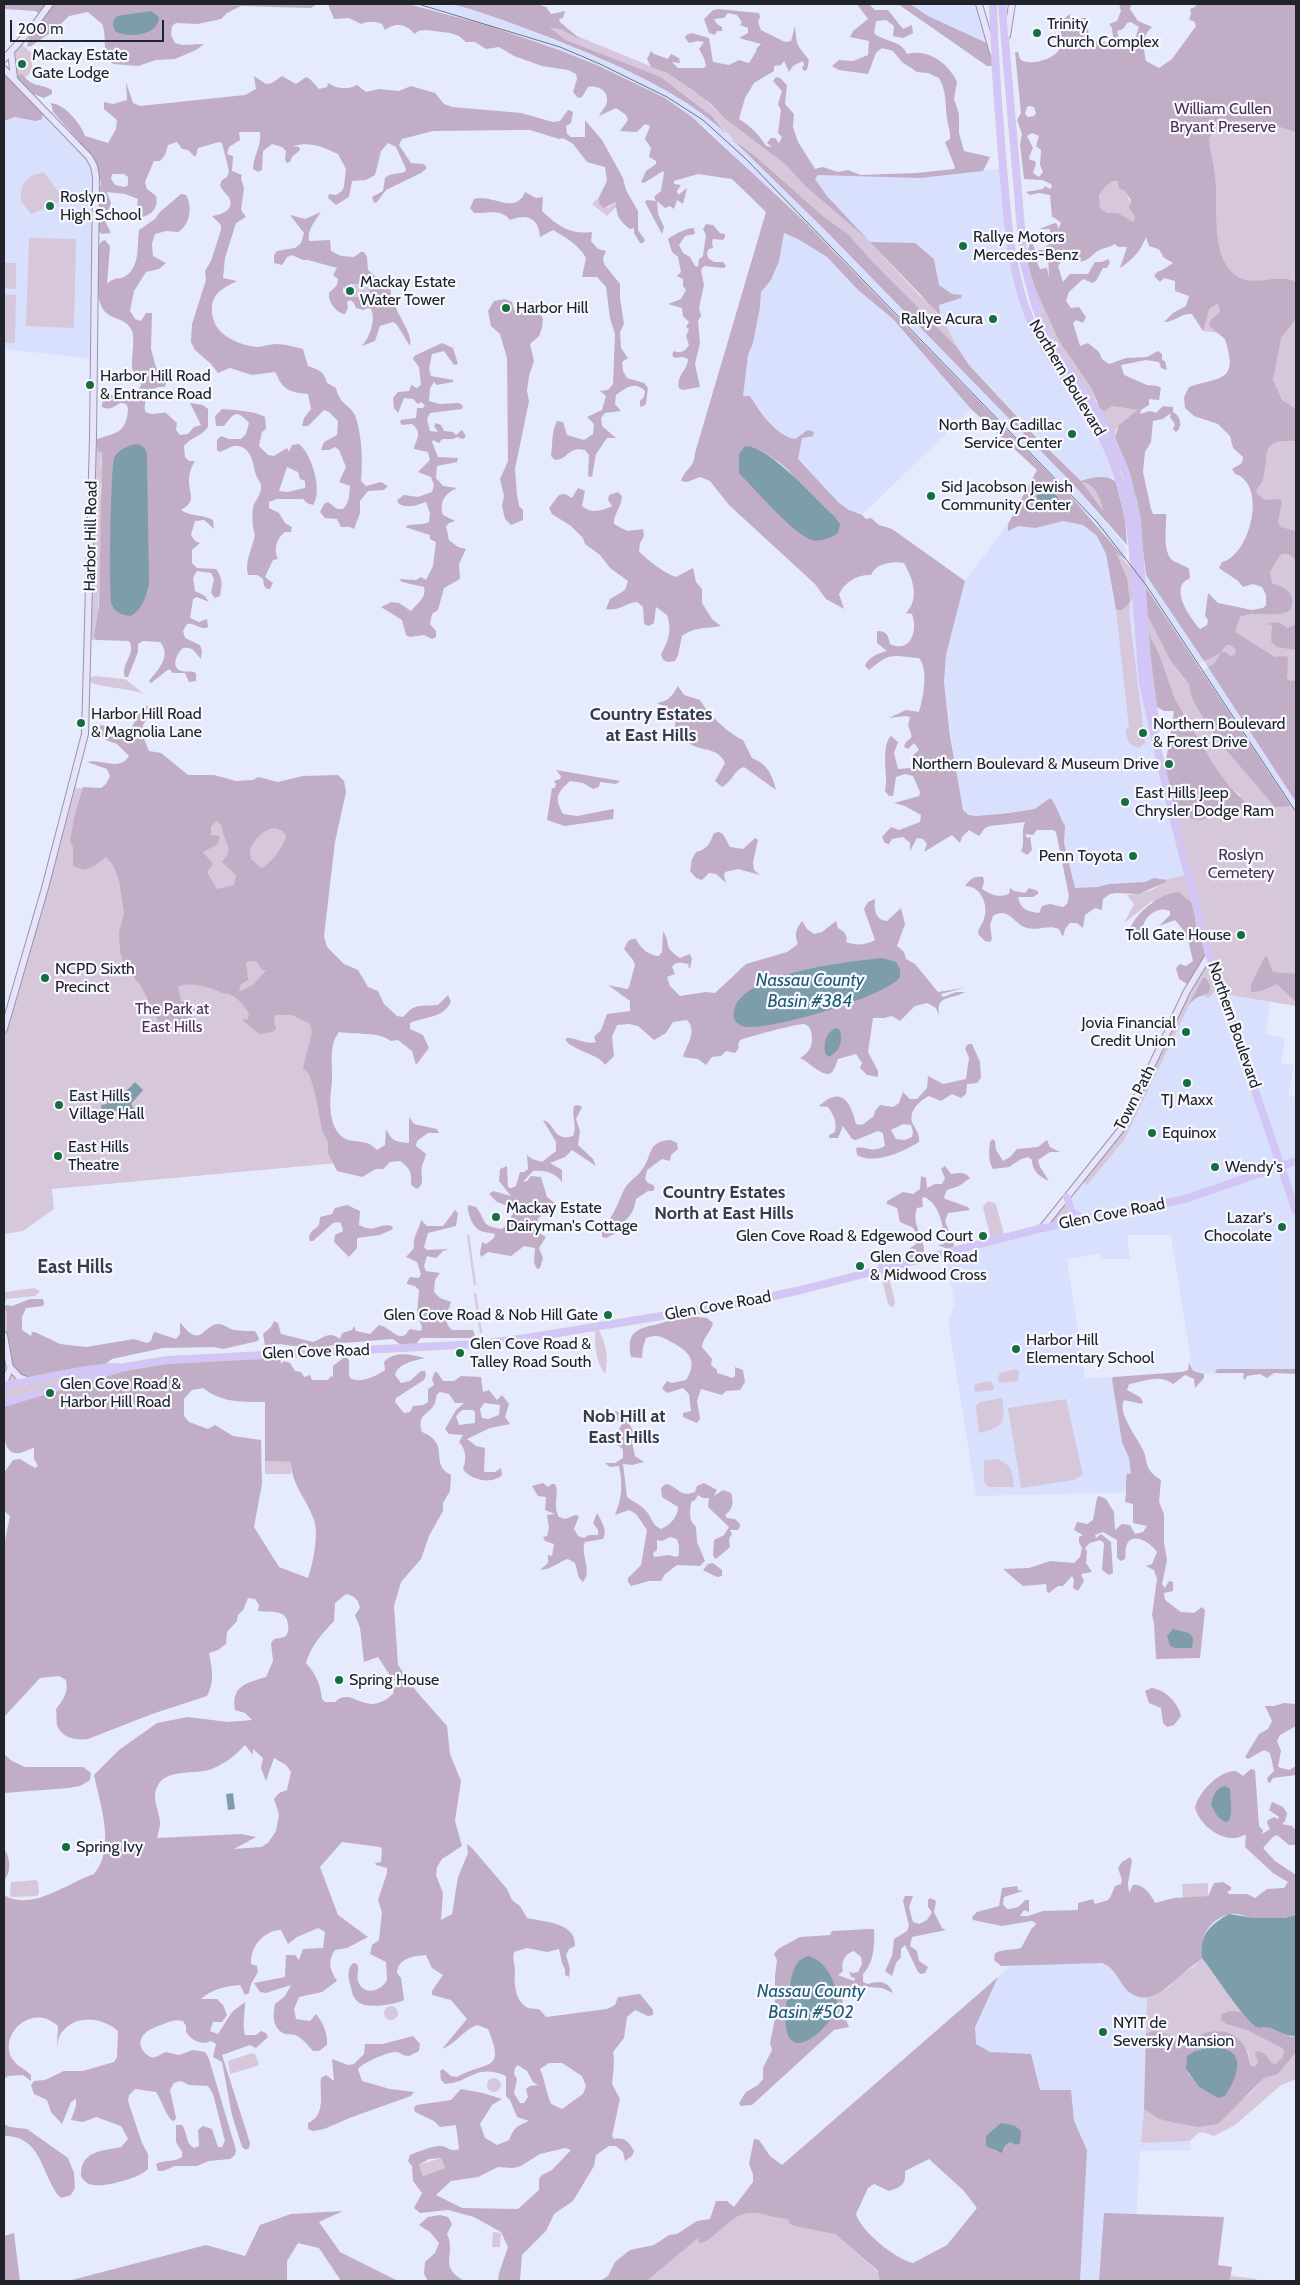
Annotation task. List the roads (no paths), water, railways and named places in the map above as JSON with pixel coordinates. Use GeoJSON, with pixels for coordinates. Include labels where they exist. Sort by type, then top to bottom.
{"type":"FeatureCollection","features":[{"type":"Feature","properties":{"kind":"main road","name":"Northern Boulevard"},"geometry":{"type":"LineString","coordinates":[[993,4],[995,66],[1011,253],[1021,294],[1035,330],[1052,360],[1099,430],[1119,476],[1132,540],[1143,683],[1189,883],[1209,955],[1282,1164],[1296,1211]]}},
{"type":"Feature","properties":{"kind":"main road","name":"Northern Boulevard"},"geometry":{"type":"LineString","coordinates":[[1002,4],[1022,252],[1029,285],[1044,328],[1064,362],[1105,423],[1126,474],[1137,519],[1147,659],[1158,749]]}},
{"type":"Feature","properties":{"kind":"main road"},"geometry":{"type":"LineString","coordinates":[[1011,253],[1022,252]]}},
{"type":"Feature","properties":{"kind":"main road","name":"Glen Cove Road"},"geometry":{"type":"LineString","coordinates":[[4,1384],[30,1382],[94,1368],[125,1367],[188,1358],[425,1347],[527,1338],[747,1302],[1042,1228],[1203,1194],[1282,1164],[1296,1161]]}},
{"type":"Feature","properties":{"kind":"main road"},"geometry":{"type":"LineString","coordinates":[[1067,1197],[1071,1212],[1084,1220]]}},
{"type":"Feature","properties":{"kind":"main road","name":"Glen Cove Road"},"geometry":{"type":"LineString","coordinates":[[5,1404],[125,1367]]}},
{"type":"Feature","properties":{"kind":"street"},"geometry":{"type":"LineString","coordinates":[[4,60],[50,4]]}},
{"type":"Feature","properties":{"kind":"street"},"geometry":{"type":"LineString","coordinates":[[979,4],[995,66]]}},
{"type":"Feature","properties":{"kind":"street"},"geometry":{"type":"LineString","coordinates":[[1006,62],[1012,4]]}},
{"type":"Feature","properties":{"kind":"street"},"geometry":{"type":"LineString","coordinates":[[11,52],[14,79]]}},
{"type":"Feature","properties":{"kind":"street","name":"Harbor Hill Road"},"geometry":{"type":"LineString","coordinates":[[4,69],[78,145],[92,161],[95,169],[94,391],[90,608],[85,734],[47,879],[4,1028]]}},
{"type":"Feature","properties":{"kind":"street","name":"Town Path"},"geometry":{"type":"LineString","coordinates":[[1042,1228],[1122,1128],[1187,991],[1209,955]]}},
{"type":"Feature","properties":{"kind":"street"},"geometry":{"type":"LineString","coordinates":[[4,1335],[7,1368],[10,1373],[4,1384]]}},
{"type":"Feature","properties":{"kind":"street"},"geometry":{"type":"LineString","coordinates":[[7,1368],[19,1378],[30,1382]]}},
{"type":"Feature","properties":{"kind":"water"},"geometry":{"type":"Polygon","coordinates":[[[151,11],[159,17],[154,28],[149,32],[135,35],[122,34],[116,32],[113,26],[117,16],[151,11]]]}},
{"type":"Feature","properties":{"kind":"water"},"geometry":{"type":"Polygon","coordinates":[[[136,444],[144,447],[147,455],[149,584],[141,606],[131,616],[120,613],[112,605],[110,580],[111,506],[114,458],[123,449],[136,444]]]}},
{"type":"Feature","properties":{"kind":"water"},"geometry":{"type":"Polygon","coordinates":[[[745,446],[755,448],[767,454],[791,474],[834,516],[840,524],[838,533],[826,539],[812,540],[795,530],[785,521],[739,473],[739,454],[745,446]]]}},
{"type":"Feature","properties":{"kind":"water"},"geometry":{"type":"Polygon","coordinates":[[[1042,489],[1051,489],[1058,498],[1057,508],[1045,511],[1038,506],[1037,496],[1042,489]]]}},
{"type":"Feature","properties":{"kind":"water","name":"Nassau County Basin #384"},"geometry":{"type":"Polygon","coordinates":[[[882,958],[896,962],[900,969],[900,977],[874,994],[828,1010],[781,1023],[745,1027],[735,1021],[736,1005],[748,992],[768,981],[819,967],[882,958]]]}},
{"type":"Feature","properties":{"kind":"water"},"geometry":{"type":"Polygon","coordinates":[[[835,1028],[840,1030],[841,1042],[836,1052],[829,1057],[825,1053],[825,1042],[829,1033],[835,1028]]]}},
{"type":"Feature","properties":{"kind":"water"},"geometry":{"type":"Polygon","coordinates":[[[135,1082],[143,1090],[131,1104],[135,1111],[132,1114],[128,1111],[102,1111],[101,1105],[107,1104],[107,1092],[126,1091],[135,1082]]]}},
{"type":"Feature","properties":{"kind":"water"},"geometry":{"type":"Polygon","coordinates":[[[1173,1629],[1189,1633],[1193,1638],[1192,1648],[1175,1648],[1170,1646],[1167,1636],[1173,1629]]]}},
{"type":"Feature","properties":{"kind":"water"},"geometry":{"type":"Polygon","coordinates":[[[1225,1786],[1230,1789],[1231,1810],[1229,1821],[1225,1822],[1218,1817],[1211,1805],[1215,1793],[1225,1786]]]}},
{"type":"Feature","properties":{"kind":"water"},"geometry":{"type":"Polygon","coordinates":[[[233,1793],[235,1809],[228,1810],[226,1794],[233,1793]]]}},
{"type":"Feature","properties":{"kind":"water"},"geometry":{"type":"Polygon","coordinates":[[[1229,1914],[1254,1918],[1284,1918],[1296,1915],[1296,2036],[1286,2035],[1269,2027],[1259,2028],[1252,2023],[1237,2007],[1202,1958],[1202,1943],[1207,1932],[1216,1922],[1229,1914]]]}},
{"type":"Feature","properties":{"kind":"water","name":"Nassau County Basin #502"},"geometry":{"type":"Polygon","coordinates":[[[808,1956],[822,1964],[828,1971],[835,1987],[837,2004],[835,2012],[823,2028],[811,2038],[799,2043],[794,2042],[789,2037],[785,2018],[786,2005],[790,1981],[796,1965],[801,1959],[808,1956]]]}},
{"type":"Feature","properties":{"kind":"water"},"geometry":{"type":"Polygon","coordinates":[[[1216,2046],[1231,2052],[1237,2061],[1236,2074],[1231,2086],[1225,2096],[1218,2098],[1198,2086],[1186,2069],[1187,2056],[1195,2051],[1216,2046]]]}},
{"type":"Feature","properties":{"kind":"water"},"geometry":{"type":"Polygon","coordinates":[[[1001,2123],[1017,2127],[1021,2131],[1020,2143],[1016,2145],[1010,2142],[1002,2153],[986,2146],[986,2136],[1001,2123]]]}},
{"type":"Feature","properties":{"kind":"railway"},"geometry":{"type":"LineString","coordinates":[[418,4],[560,47],[600,64],[667,97],[703,120],[746,159],[1097,522],[1146,585],[1296,812]]}},
{"type":"Feature","properties":{"kind":"place","name":"Trinity Church Complex"},"geometry":{"type":"Point","coordinates":[1037,33]}},
{"type":"Feature","properties":{"kind":"place","name":"Mackay Estate Gate Lodge"},"geometry":{"type":"Point","coordinates":[22,64]}},
{"type":"Feature","properties":{"kind":"place","name":"Roslyn High School"},"geometry":{"type":"Point","coordinates":[50,206]}},
{"type":"Feature","properties":{"kind":"place","name":"Rallye Motors Mercedes-Benz"},"geometry":{"type":"Point","coordinates":[963,246]}},
{"type":"Feature","properties":{"kind":"place","name":"Mackay Estate Water Tower"},"geometry":{"type":"Point","coordinates":[350,291]}},
{"type":"Feature","properties":{"kind":"place","name":"Harbor Hill"},"geometry":{"type":"Point","coordinates":[506,308]}},
{"type":"Feature","properties":{"kind":"place","name":"Rallye Acura"},"geometry":{"type":"Point","coordinates":[993,319]}},
{"type":"Feature","properties":{"kind":"place","name":"Harbor Hill Road & Entrance Road"},"geometry":{"type":"Point","coordinates":[90,385]}},
{"type":"Feature","properties":{"kind":"place","name":"North Bay Cadillac Service Center"},"geometry":{"type":"Point","coordinates":[1072,434]}},
{"type":"Feature","properties":{"kind":"place","name":"Sid Jacobson Jewish Community Center"},"geometry":{"type":"Point","coordinates":[931,496]}},
{"type":"Feature","properties":{"kind":"place","name":"Harbor Hill Road & Magnolia Lane"},"geometry":{"type":"Point","coordinates":[81,723]}},
{"type":"Feature","properties":{"kind":"place","name":"Northern Boulevard & Forest Drive"},"geometry":{"type":"Point","coordinates":[1143,733]}},
{"type":"Feature","properties":{"kind":"place","name":"Northern Boulevard & Museum Drive"},"geometry":{"type":"Point","coordinates":[1169,764]}},
{"type":"Feature","properties":{"kind":"place","name":"East Hills Jeep Chrysler Dodge Ram"},"geometry":{"type":"Point","coordinates":[1125,802]}},
{"type":"Feature","properties":{"kind":"place","name":"Penn Toyota"},"geometry":{"type":"Point","coordinates":[1133,856]}},
{"type":"Feature","properties":{"kind":"place","name":"Toll Gate House"},"geometry":{"type":"Point","coordinates":[1241,935]}},
{"type":"Feature","properties":{"kind":"place","name":"NCPD Sixth Precinct"},"geometry":{"type":"Point","coordinates":[45,978]}},
{"type":"Feature","properties":{"kind":"place","name":"Jovia Financial Credit Union"},"geometry":{"type":"Point","coordinates":[1186,1032]}},
{"type":"Feature","properties":{"kind":"place","name":"TJ Maxx"},"geometry":{"type":"Point","coordinates":[1187,1083]}},
{"type":"Feature","properties":{"kind":"place","name":"East Hills Village Hall"},"geometry":{"type":"Point","coordinates":[59,1105]}},
{"type":"Feature","properties":{"kind":"place","name":"Equinox"},"geometry":{"type":"Point","coordinates":[1152,1133]}},
{"type":"Feature","properties":{"kind":"place","name":"East Hills Theatre"},"geometry":{"type":"Point","coordinates":[58,1156]}},
{"type":"Feature","properties":{"kind":"place","name":"Wendy's"},"geometry":{"type":"Point","coordinates":[1215,1167]}},
{"type":"Feature","properties":{"kind":"place","name":"Mackay Estate Dairyman's Cottage"},"geometry":{"type":"Point","coordinates":[496,1217]}},
{"type":"Feature","properties":{"kind":"place","name":"Lazar's Chocolate"},"geometry":{"type":"Point","coordinates":[1282,1227]}},
{"type":"Feature","properties":{"kind":"place","name":"Glen Cove Road & Edgewood Court"},"geometry":{"type":"Point","coordinates":[983,1236]}},
{"type":"Feature","properties":{"kind":"place","name":"Glen Cove Road & Midwood Cross"},"geometry":{"type":"Point","coordinates":[860,1266]}},
{"type":"Feature","properties":{"kind":"place","name":"Glen Cove Road & Nob Hill Gate"},"geometry":{"type":"Point","coordinates":[608,1315]}},
{"type":"Feature","properties":{"kind":"place","name":"Harbor Hill Elementary School"},"geometry":{"type":"Point","coordinates":[1016,1349]}},
{"type":"Feature","properties":{"kind":"place","name":"Glen Cove Road & Talley Road South"},"geometry":{"type":"Point","coordinates":[460,1353]}},
{"type":"Feature","properties":{"kind":"place","name":"Glen Cove Road & Harbor Hill Road"},"geometry":{"type":"Point","coordinates":[50,1393]}},
{"type":"Feature","properties":{"kind":"place","name":"Spring House"},"geometry":{"type":"Point","coordinates":[339,1680]}},
{"type":"Feature","properties":{"kind":"place","name":"Spring Ivy"},"geometry":{"type":"Point","coordinates":[66,1847]}},
{"type":"Feature","properties":{"kind":"place","name":"NYIT de Seversky Mansion"},"geometry":{"type":"Point","coordinates":[1103,2032]}},
{"type":"Feature","properties":{"kind":"district","name":"Country Estates at East Hills"},"geometry":{"type":"Point","coordinates":[651,725]}},
{"type":"Feature","properties":{"kind":"district","name":"Country Estates North at East Hills"},"geometry":{"type":"Point","coordinates":[724,1203]}},
{"type":"Feature","properties":{"kind":"district","name":"East Hills"},"geometry":{"type":"Point","coordinates":[75,1267]}},
{"type":"Feature","properties":{"kind":"district","name":"Nob Hill at East Hills"},"geometry":{"type":"Point","coordinates":[624,1427]}},
{"type":"Feature","properties":{"kind":"park label","name":"William Cullen Bryant Preserve"},"geometry":{"type":"Point","coordinates":[1223,118]}},
{"type":"Feature","properties":{"kind":"park label","name":"Roslyn Cemetery"},"geometry":{"type":"Point","coordinates":[1241,864]}},
{"type":"Feature","properties":{"kind":"park label","name":"The Park at East Hills"},"geometry":{"type":"Point","coordinates":[172,1018]}}]}
